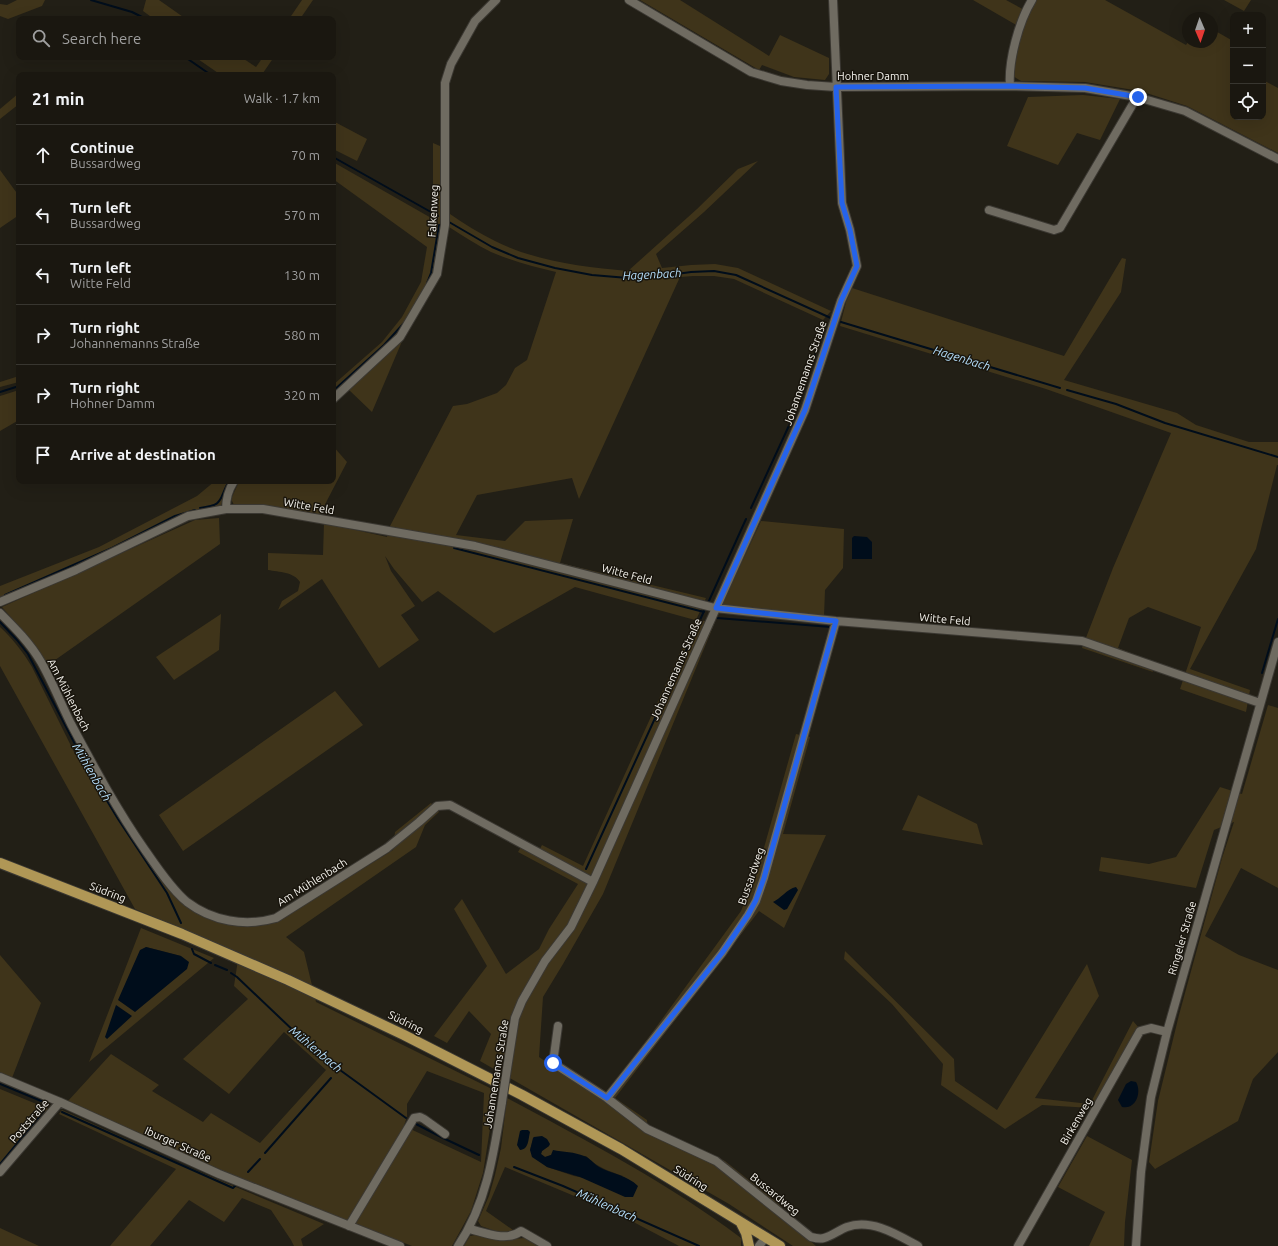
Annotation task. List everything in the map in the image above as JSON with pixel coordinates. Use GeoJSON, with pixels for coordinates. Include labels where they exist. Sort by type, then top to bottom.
{"type":"FeatureCollection","features":[{"type":"Feature","properties":{"kind":"main road","name":"Südring"},"geometry":{"type":"LineString","coordinates":[[0,863],[182,934],[288,980],[404,1034],[522,1095],[621,1149],[780,1246]]}},
{"type":"Feature","properties":{"kind":"main road"},"geometry":{"type":"LineString","coordinates":[[741,1223],[746,1233],[749,1246]]}},
{"type":"Feature","properties":{"kind":"street","name":"Falkenweg"},"geometry":{"type":"LineString","coordinates":[[336,396],[400,338],[437,274],[445,225],[445,83],[451,64],[475,21],[496,0]]}},
{"type":"Feature","properties":{"kind":"street","name":"Hohner Damm"},"geometry":{"type":"LineString","coordinates":[[629,0],[751,72],[781,81],[836,87],[1010,86],[1085,88],[1138,97],[1185,111],[1278,159]]}},
{"type":"Feature","properties":{"kind":"street","name":"Johannemanns Straße"},"geometry":{"type":"LineString","coordinates":[[458,1246],[470,1229],[494,1156],[506,1069],[515,1018],[522,1000],[545,962],[571,927],[593,882],[805,410],[841,301],[857,266],[850,230],[842,203],[833,0]]}},
{"type":"Feature","properties":{"kind":"street"},"geometry":{"type":"LineString","coordinates":[[1010,86],[1011,61],[1015,45],[1026,9],[1032,0]]}},
{"type":"Feature","properties":{"kind":"street"},"geometry":{"type":"LineString","coordinates":[[989,210],[1054,230],[1060,228],[1138,97]]}},
{"type":"Feature","properties":{"kind":"street"},"geometry":{"type":"LineString","coordinates":[[226,509],[226,499],[232,484]]}},
{"type":"Feature","properties":{"kind":"street","name":"Witte Feld"},"geometry":{"type":"LineString","coordinates":[[0,602],[76,570],[188,516],[226,509],[263,510],[476,546],[716,608],[836,621],[1082,641],[1260,703]]}},
{"type":"Feature","properties":{"kind":"street","name":"Am Mühlenbach"},"geometry":{"type":"LineString","coordinates":[[0,613],[29,644],[41,663],[91,763],[129,826],[153,862],[186,901],[204,913],[235,922],[263,922],[276,918],[387,848],[437,806],[450,805],[593,882]]}},
{"type":"Feature","properties":{"kind":"street","name":"Bussardweg"},"geometry":{"type":"LineString","coordinates":[[607,1098],[722,953],[748,915],[756,900],[766,870],[836,621]]}},
{"type":"Feature","properties":{"kind":"street","name":"Ringeler Straße"},"geometry":{"type":"LineString","coordinates":[[1136,1246],[1140,1172],[1151,1097],[1167,1032],[1278,642]]}},
{"type":"Feature","properties":{"kind":"street","name":"Bussardweg"},"geometry":{"type":"LineString","coordinates":[[558,1026],[553,1063],[607,1098],[647,1129],[716,1161],[811,1238],[823,1238],[848,1226],[862,1225],[876,1227],[892,1232],[918,1246]]}},
{"type":"Feature","properties":{"kind":"street","name":"Birkenweg"},"geometry":{"type":"LineString","coordinates":[[1018,1246],[1140,1031],[1151,1028],[1167,1032]]}},
{"type":"Feature","properties":{"kind":"street","name":"Iburger Straße"},"geometry":{"type":"LineString","coordinates":[[0,1078],[60,1102],[220,1174],[400,1246]]}},
{"type":"Feature","properties":{"kind":"street","name":"Poststraße"},"geometry":{"type":"LineString","coordinates":[[0,1172],[60,1102]]}},
{"type":"Feature","properties":{"kind":"street"},"geometry":{"type":"LineString","coordinates":[[350,1226],[414,1118],[424,1119],[446,1134]]}},
{"type":"Feature","properties":{"kind":"street"},"geometry":{"type":"LineString","coordinates":[[470,1229],[506,1237],[516,1235],[521,1231],[547,1246]]}},
{"type":"Feature","properties":{"kind":"street"},"geometry":{"type":"LineString","coordinates":[[759,1246],[766,1237]]}},
{"type":"Feature","properties":{"kind":"shaded area"},"geometry":{"type":"Polygon","coordinates":[[[17,0],[45,0],[42,6],[8,19],[0,16],[0,4],[7,5],[17,0]]]}},
{"type":"Feature","properties":{"kind":"shaded area"},"geometry":{"type":"Polygon","coordinates":[[[146,0],[159,0],[182,16],[150,16],[143,11],[146,0]]]}},
{"type":"Feature","properties":{"kind":"shaded area"},"geometry":{"type":"Polygon","coordinates":[[[302,0],[313,0],[302,16],[291,16],[302,0]]]}},
{"type":"Feature","properties":{"kind":"shaded area"},"geometry":{"type":"Polygon","coordinates":[[[640,0],[680,0],[769,56],[780,35],[829,58],[829,74],[825,80],[794,77],[762,65],[759,70],[640,0]]]}},
{"type":"Feature","properties":{"kind":"shaded area"},"geometry":{"type":"Polygon","coordinates":[[[973,0],[1006,0],[1028,12],[1036,0],[1105,0],[1182,43],[1182,48],[1218,48],[1218,32],[1230,39],[1230,120],[1266,120],[1266,82],[1278,88],[1278,153],[1187,106],[1140,91],[1085,82],[1021,81],[1013,76],[1015,60],[1023,29],[973,0]]]}},
{"type":"Feature","properties":{"kind":"shaded area"},"geometry":{"type":"Polygon","coordinates":[[[1224,0],[1251,0],[1244,11],[1224,0]]]}},
{"type":"Feature","properties":{"kind":"shaded area"},"geometry":{"type":"Polygon","coordinates":[[[199,60],[246,60],[256,67],[261,60],[272,60],[264,72],[217,72],[199,60]]]}},
{"type":"Feature","properties":{"kind":"shaded area"},"geometry":{"type":"Polygon","coordinates":[[[1083,95],[1120,99],[1100,140],[1077,133],[1058,165],[1007,146],[1028,97],[1083,95]]]}},
{"type":"Feature","properties":{"kind":"shaded area"},"geometry":{"type":"Polygon","coordinates":[[[16,96],[16,106],[0,119],[0,109],[16,96]]]}},
{"type":"Feature","properties":{"kind":"shaded area"},"geometry":{"type":"Polygon","coordinates":[[[336,123],[367,139],[357,161],[336,150],[336,123]]]}},
{"type":"Feature","properties":{"kind":"shaded area"},"geometry":{"type":"Polygon","coordinates":[[[433,143],[440,146],[441,224],[433,273],[398,334],[336,391],[336,382],[382,342],[402,317],[421,282],[427,247],[336,181],[336,164],[433,219],[433,143]]]}},
{"type":"Feature","properties":{"kind":"shaded area"},"geometry":{"type":"Polygon","coordinates":[[[758,161],[704,212],[656,254],[662,268],[715,264],[738,268],[831,311],[823,320],[734,279],[714,276],[680,277],[579,499],[572,478],[477,495],[456,535],[505,541],[525,521],[573,519],[560,563],[706,598],[696,620],[715,622],[603,894],[543,997],[539,1057],[609,1105],[615,1098],[647,1120],[648,1133],[683,1142],[725,1161],[780,1205],[808,1239],[816,1246],[793,1246],[729,1204],[480,1061],[491,1034],[469,1011],[447,1043],[434,1036],[487,966],[454,909],[462,899],[506,974],[539,949],[549,929],[578,884],[518,852],[521,847],[536,856],[542,845],[583,866],[695,620],[575,587],[494,633],[438,591],[422,602],[385,556],[391,571],[415,606],[401,615],[419,640],[379,668],[322,579],[278,610],[282,601],[298,591],[300,582],[290,574],[268,570],[268,553],[323,555],[324,523],[387,537],[389,528],[453,406],[467,404],[497,393],[506,385],[515,368],[527,360],[556,272],[531,266],[491,252],[449,227],[450,214],[489,238],[526,254],[577,265],[628,271],[697,209],[738,169],[758,161]]]}},
{"type":"Feature","properties":{"kind":"shaded area"},"geometry":{"type":"Polygon","coordinates":[[[0,170],[16,192],[16,217],[0,228],[0,170]]]}},
{"type":"Feature","properties":{"kind":"shaded area"},"geometry":{"type":"Polygon","coordinates":[[[1122,258],[1126,259],[1121,292],[1064,380],[1177,413],[1196,425],[1249,442],[1278,442],[1278,465],[1256,549],[1190,669],[1250,690],[1246,712],[1180,689],[1201,627],[1148,607],[1129,618],[1118,648],[1150,661],[1153,672],[1082,648],[1113,568],[1171,433],[1046,389],[840,326],[846,302],[852,288],[1064,356],[1122,258]]]}},
{"type":"Feature","properties":{"kind":"shaded area"},"geometry":{"type":"Polygon","coordinates":[[[403,339],[372,412],[348,389],[403,339]]]}},
{"type":"Feature","properties":{"kind":"shaded area"},"geometry":{"type":"Polygon","coordinates":[[[16,377],[16,383],[0,387],[0,382],[16,377]]]}},
{"type":"Feature","properties":{"kind":"shaded area"},"geometry":{"type":"Polygon","coordinates":[[[16,391],[16,422],[0,431],[0,396],[16,391]]]}},
{"type":"Feature","properties":{"kind":"shaded area"},"geometry":{"type":"Polygon","coordinates":[[[336,449],[347,462],[336,483],[336,449]]]}},
{"type":"Feature","properties":{"kind":"shaded area"},"geometry":{"type":"Polygon","coordinates":[[[211,484],[231,484],[221,505],[215,508],[0,597],[0,586],[99,547],[197,496],[211,484]]]}},
{"type":"Feature","properties":{"kind":"shaded area"},"geometry":{"type":"Polygon","coordinates":[[[238,484],[336,484],[319,516],[234,505],[231,499],[238,484]]]}},
{"type":"Feature","properties":{"kind":"shaded area"},"geometry":{"type":"Polygon","coordinates":[[[219,518],[220,544],[48,665],[38,649],[2,607],[195,520],[219,518]]]}},
{"type":"Feature","properties":{"kind":"shaded area"},"geometry":{"type":"Polygon","coordinates":[[[761,521],[844,529],[843,568],[825,590],[824,616],[722,605],[761,521]]]}},
{"type":"Feature","properties":{"kind":"shaded area"},"geometry":{"type":"Polygon","coordinates":[[[221,614],[219,650],[174,680],[156,657],[221,614]]]}},
{"type":"Feature","properties":{"kind":"shaded area"},"geometry":{"type":"Polygon","coordinates":[[[0,627],[29,661],[75,754],[140,849],[186,905],[218,921],[286,916],[393,850],[395,832],[431,803],[439,812],[425,825],[416,847],[286,937],[304,952],[316,1002],[496,1091],[483,1173],[471,1211],[452,1246],[412,1246],[236,1177],[68,1101],[111,1054],[159,1085],[152,1091],[203,1122],[211,1113],[260,1143],[326,1070],[284,1032],[229,1094],[183,1059],[248,999],[234,986],[239,953],[135,909],[0,666],[0,627]],[[427,1071],[407,1104],[407,1116],[404,1126],[481,1162],[484,1093],[427,1071]]]}},
{"type":"Feature","properties":{"kind":"shaded area"},"geometry":{"type":"Polygon","coordinates":[[[335,691],[363,725],[183,851],[159,815],[335,691]]]}},
{"type":"Feature","properties":{"kind":"shaded area"},"geometry":{"type":"Polygon","coordinates":[[[1268,705],[1278,708],[1278,888],[1241,868],[1205,936],[1239,955],[1278,970],[1278,1052],[1253,1079],[1238,1121],[1155,1169],[1149,1162],[1158,1101],[1179,1015],[1222,858],[1234,822],[1214,830],[1196,888],[1099,871],[1101,857],[1149,864],[1176,857],[1220,787],[1242,794],[1268,705]]]}},
{"type":"Feature","properties":{"kind":"shaded area"},"geometry":{"type":"Polygon","coordinates":[[[796,734],[810,737],[783,834],[826,835],[784,928],[759,911],[615,1098],[608,1093],[741,911],[756,876],[796,734]]]}},
{"type":"Feature","properties":{"kind":"shaded area"},"geometry":{"type":"Polygon","coordinates":[[[918,795],[977,824],[983,845],[902,830],[918,795]]]}},
{"type":"Feature","properties":{"kind":"shaded area"},"geometry":{"type":"Polygon","coordinates":[[[141,928],[214,958],[89,1062],[141,928]],[[146,947],[135,1011],[181,956],[146,947]]]}},
{"type":"Feature","properties":{"kind":"shaded area"},"geometry":{"type":"Polygon","coordinates":[[[845,951],[954,1059],[955,1081],[997,1110],[1087,964],[1099,996],[1035,1098],[1090,1104],[1133,1021],[1139,1028],[1091,1108],[1042,1105],[1005,1129],[941,1085],[943,1064],[892,1004],[844,959],[845,951]]]}},
{"type":"Feature","properties":{"kind":"shaded area"},"geometry":{"type":"Polygon","coordinates":[[[0,955],[41,1003],[12,1078],[0,1073],[0,955]]]}},
{"type":"Feature","properties":{"kind":"shaded area"},"geometry":{"type":"Polygon","coordinates":[[[0,1089],[51,1110],[0,1166],[0,1089]]]}},
{"type":"Feature","properties":{"kind":"shaded area"},"geometry":{"type":"Polygon","coordinates":[[[507,1098],[627,1164],[685,1199],[741,1238],[741,1246],[679,1246],[622,1216],[505,1167],[486,1211],[513,1230],[507,1235],[481,1226],[478,1221],[489,1196],[501,1148],[507,1098]],[[534,1137],[530,1150],[547,1167],[584,1178],[623,1176],[598,1166],[586,1156],[551,1155],[545,1157],[541,1154],[542,1151],[549,1146],[534,1137]]]}},
{"type":"Feature","properties":{"kind":"shaded area"},"geometry":{"type":"Polygon","coordinates":[[[62,1110],[181,1164],[324,1224],[301,1239],[303,1246],[294,1246],[271,1210],[242,1198],[224,1222],[189,1200],[150,1246],[110,1246],[176,1169],[59,1114],[62,1110]]]}},
{"type":"Feature","properties":{"kind":"shaded area"},"geometry":{"type":"Polygon","coordinates":[[[1087,1136],[1132,1160],[1125,1222],[1124,1246],[1089,1246],[1105,1212],[1058,1187],[1087,1136]]]}},
{"type":"Feature","properties":{"kind":"shaded area"},"geometry":{"type":"Polygon","coordinates":[[[0,1228],[39,1246],[0,1246],[0,1228]]]}},
{"type":"Feature","properties":{"kind":"shaded area"},"geometry":{"type":"Polygon","coordinates":[[[480,1234],[500,1240],[525,1238],[541,1246],[464,1246],[470,1236],[480,1234]]]}},
{"type":"Feature","properties":{"kind":"water"},"geometry":{"type":"Polygon","coordinates":[[[854,536],[867,537],[872,542],[872,559],[852,559],[852,538],[854,536]]]}},
{"type":"Feature","properties":{"kind":"water"},"geometry":{"type":"Polygon","coordinates":[[[796,887],[798,890],[787,909],[784,910],[773,902],[790,890],[796,887]]]}},
{"type":"Feature","properties":{"kind":"water"},"geometry":{"type":"Polygon","coordinates":[[[146,947],[181,956],[189,962],[187,969],[135,1012],[118,1000],[140,950],[146,947]]]}},
{"type":"Feature","properties":{"kind":"water"},"geometry":{"type":"Polygon","coordinates":[[[116,1005],[132,1016],[107,1039],[105,1037],[116,1005]]]}},
{"type":"Feature","properties":{"kind":"water"},"geometry":{"type":"Polygon","coordinates":[[[1131,1081],[1136,1082],[1138,1086],[1138,1095],[1131,1106],[1122,1107],[1118,1100],[1126,1084],[1131,1081]]]}},
{"type":"Feature","properties":{"kind":"water"},"geometry":{"type":"Polygon","coordinates":[[[528,1130],[530,1132],[527,1146],[520,1150],[517,1145],[520,1131],[528,1130]]]}},
{"type":"Feature","properties":{"kind":"water"},"geometry":{"type":"Polygon","coordinates":[[[542,1136],[547,1139],[550,1144],[542,1151],[541,1154],[545,1157],[551,1155],[553,1150],[586,1157],[599,1167],[634,1182],[638,1186],[633,1197],[625,1197],[580,1177],[547,1167],[532,1157],[530,1150],[533,1138],[542,1136]]]}},
{"type":"Feature","properties":{"kind":"waterway","name":"Hagenbach"},"geometry":{"type":"LineString","coordinates":[[91,0],[132,12],[140,16]]}},
{"type":"Feature","properties":{"kind":"waterway","name":"Hagenbach"},"geometry":{"type":"LineString","coordinates":[[189,60],[207,72]]}},
{"type":"Feature","properties":{"kind":"waterway","name":"Hagenbach"},"geometry":{"type":"LineString","coordinates":[[336,159],[438,216]]}},
{"type":"Feature","properties":{"kind":"waterway","name":"Hagenbach"},"geometry":{"type":"LineString","coordinates":[[449,222],[492,247],[518,258],[555,268],[592,275],[628,278],[714,271],[736,275],[833,319]]}},
{"type":"Feature","properties":{"kind":"waterway"},"geometry":{"type":"LineString","coordinates":[[427,283],[431,273],[439,225]]}},
{"type":"Feature","properties":{"kind":"waterway","name":"Hagenbach"},"geometry":{"type":"LineString","coordinates":[[841,322],[1060,388]]}},
{"type":"Feature","properties":{"kind":"waterway"},"geometry":{"type":"LineString","coordinates":[[336,388],[384,345],[404,323]]}},
{"type":"Feature","properties":{"kind":"waterway"},"geometry":{"type":"LineString","coordinates":[[751,508],[798,406],[823,330]]}},
{"type":"Feature","properties":{"kind":"waterway"},"geometry":{"type":"LineString","coordinates":[[0,392],[16,387]]}},
{"type":"Feature","properties":{"kind":"waterway","name":"Hagenbach"},"geometry":{"type":"LineString","coordinates":[[1067,390],[1116,404],[1165,423],[1278,457]]}},
{"type":"Feature","properties":{"kind":"waterway"},"geometry":{"type":"LineString","coordinates":[[200,508],[208,507],[217,503],[222,497],[228,484]]}},
{"type":"Feature","properties":{"kind":"waterway"},"geometry":{"type":"LineString","coordinates":[[5,595],[112,548],[175,516],[195,510]]}},
{"type":"Feature","properties":{"kind":"waterway"},"geometry":{"type":"LineString","coordinates":[[708,603],[746,519]]}},
{"type":"Feature","properties":{"kind":"waterway"},"geometry":{"type":"LineString","coordinates":[[454,548],[704,612]]}},
{"type":"Feature","properties":{"kind":"waterway"},"geometry":{"type":"LineString","coordinates":[[586,869],[705,609]]}},
{"type":"Feature","properties":{"kind":"waterway"},"geometry":{"type":"LineString","coordinates":[[717,618],[831,627]]}},
{"type":"Feature","properties":{"kind":"waterway"},"geometry":{"type":"LineString","coordinates":[[1262,673],[1278,619]]}},
{"type":"Feature","properties":{"kind":"waterway","name":"Mühlenbach"},"geometry":{"type":"LineString","coordinates":[[0,622],[28,654],[89,771],[118,819],[167,893],[181,923]]}},
{"type":"Feature","properties":{"kind":"waterway","name":"Mühlenbach"},"geometry":{"type":"LineString","coordinates":[[192,949],[194,954],[211,963]]}},
{"type":"Feature","properties":{"kind":"waterway","name":"Mühlenbach"},"geometry":{"type":"LineString","coordinates":[[215,965],[227,970]]}},
{"type":"Feature","properties":{"kind":"waterway","name":"Mühlenbach"},"geometry":{"type":"LineString","coordinates":[[231,973],[318,1054],[406,1118]]}},
{"type":"Feature","properties":{"kind":"waterway"},"geometry":{"type":"LineString","coordinates":[[265,1153],[331,1078]]}},
{"type":"Feature","properties":{"kind":"waterway"},"geometry":{"type":"LineString","coordinates":[[0,1084],[46,1103]]}},
{"type":"Feature","properties":{"kind":"waterway"},"geometry":{"type":"LineString","coordinates":[[0,1164],[44,1111]]}},
{"type":"Feature","properties":{"kind":"waterway"},"geometry":{"type":"LineString","coordinates":[[62,1112],[233,1188],[235,1186]]}},
{"type":"Feature","properties":{"kind":"waterway","name":"Mühlenbach"},"geometry":{"type":"LineString","coordinates":[[416,1124],[479,1155]]}},
{"type":"Feature","properties":{"kind":"waterway"},"geometry":{"type":"LineString","coordinates":[[248,1172],[260,1159]]}},
{"type":"Feature","properties":{"kind":"waterway","name":"Mühlenbach"},"geometry":{"type":"LineString","coordinates":[[514,1167],[563,1186],[699,1246]]}},
{"type":"Feature","properties":{"kind":"route"},"geometry":{"type":"LineString","coordinates":[[553,1063],[607,1098],[722,953],[748,915],[756,900],[764,878],[836,621],[716,608],[805,410],[841,301],[857,266],[850,230],[842,203],[836,87],[1010,86],[1085,88],[1138,97]]}}]}
